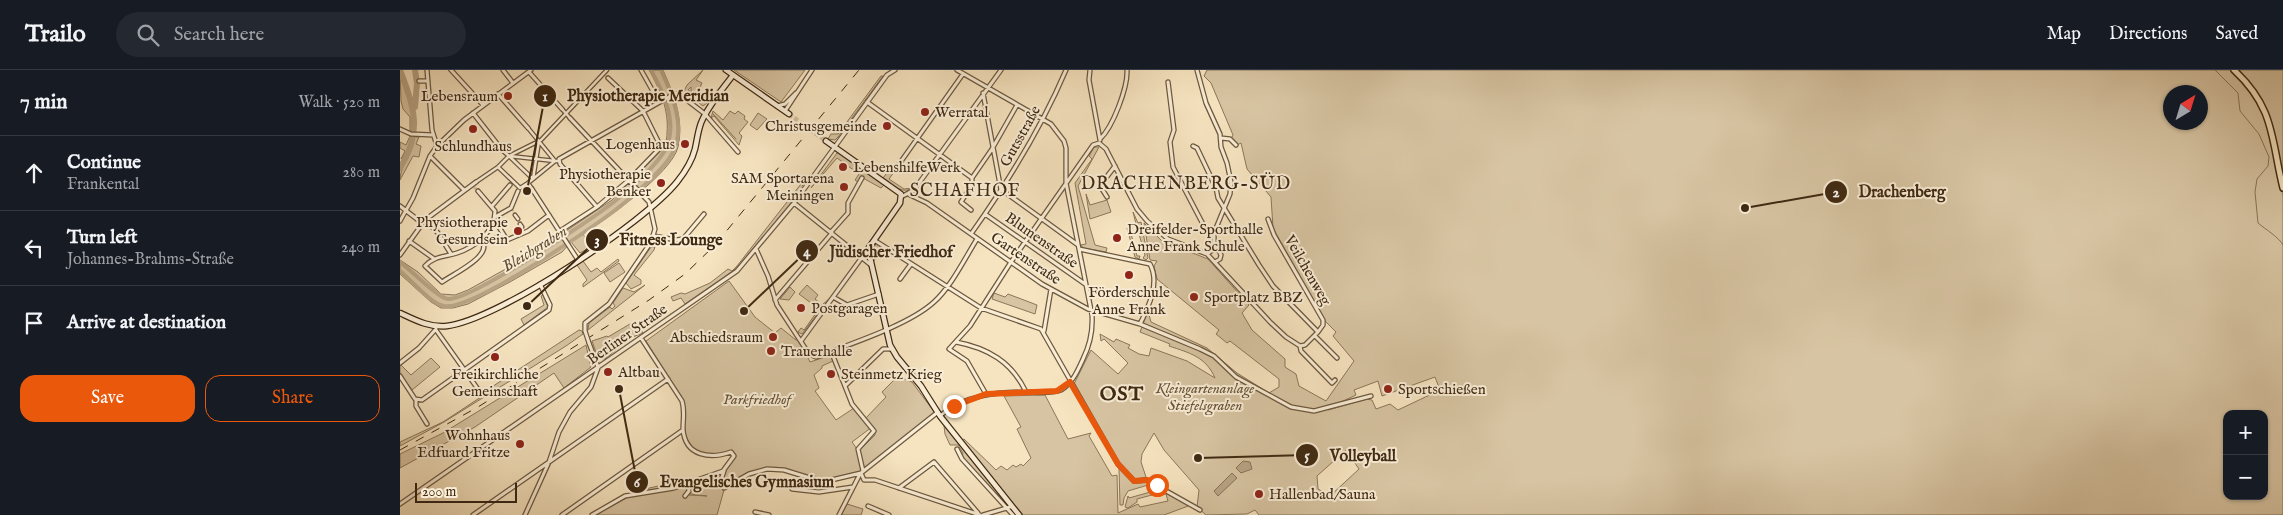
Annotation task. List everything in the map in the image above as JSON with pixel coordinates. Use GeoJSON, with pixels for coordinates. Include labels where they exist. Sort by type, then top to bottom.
{"type":"FeatureCollection","features":[{"type":"Feature","properties":{"kind":"main road"},"geometry":{"type":"LineString","coordinates":[[726,70],[787,113]]}},
{"type":"Feature","properties":{"kind":"main road"},"geometry":{"type":"LineString","coordinates":[[2234,70],[2254,92],[2267,116],[2275,144],[2283,188]]}},
{"type":"Feature","properties":{"kind":"main road"},"geometry":{"type":"LineString","coordinates":[[400,313],[436,328],[470,320],[540,284],[616,235],[651,208],[672,188],[688,168],[694,153],[699,129],[706,114],[733,75]]}},
{"type":"Feature","properties":{"kind":"main road"},"geometry":{"type":"LineString","coordinates":[[826,141],[896,190],[901,197],[896,209],[868,248],[892,349],[1010,507],[1020,515]]}},
{"type":"Feature","properties":{"kind":"street"},"geometry":{"type":"LineString","coordinates":[[427,70],[433,135],[437,146]]}},
{"type":"Feature","properties":{"kind":"street"},"geometry":{"type":"LineString","coordinates":[[451,70],[483,105]]}},
{"type":"Feature","properties":{"kind":"street"},"geometry":{"type":"LineString","coordinates":[[503,70],[514,83]]}},
{"type":"Feature","properties":{"kind":"street"},"geometry":{"type":"LineString","coordinates":[[400,254],[424,221],[498,167],[509,156],[540,140],[606,70]]}},
{"type":"Feature","properties":{"kind":"street"},"geometry":{"type":"LineString","coordinates":[[641,70],[661,101]]}},
{"type":"Feature","properties":{"kind":"street"},"geometry":{"type":"LineString","coordinates":[[777,106],[785,104],[812,70]]}},
{"type":"Feature","properties":{"kind":"street","name":"Berliner Straße"},"geometry":{"type":"LineString","coordinates":[[400,504],[733,274],[794,203],[887,75],[895,70]]}},
{"type":"Feature","properties":{"kind":"street"},"geometry":{"type":"LineString","coordinates":[[840,515],[862,472],[939,414],[986,394],[1057,391],[1070,382],[1079,368],[1091,339],[1092,320],[1066,183],[1066,145],[1055,128],[1044,120],[957,70]]}},
{"type":"Feature","properties":{"kind":"street"},"geometry":{"type":"LineString","coordinates":[[901,197],[914,190],[986,88],[1002,70]]}},
{"type":"Feature","properties":{"kind":"street","name":"Gutsstraße"},"geometry":{"type":"LineString","coordinates":[[971,234],[1002,190],[1044,120],[1066,70]]}},
{"type":"Feature","properties":{"kind":"street"},"geometry":{"type":"LineString","coordinates":[[1090,70],[1089,80],[1098,141],[1106,149],[1142,216],[1168,239],[1207,254],[1274,326],[1300,346],[1301,351],[1332,383],[1335,380]]}},
{"type":"Feature","properties":{"kind":"street"},"geometry":{"type":"LineString","coordinates":[[986,394],[967,361],[949,349],[970,326],[1041,218],[1110,124],[1126,83],[1127,70]]}},
{"type":"Feature","properties":{"kind":"street"},"geometry":{"type":"LineString","coordinates":[[1197,70],[1206,103],[1221,138],[1221,147],[1232,182],[1231,190],[1214,234],[1214,249]]}},
{"type":"Feature","properties":{"kind":"street"},"geometry":{"type":"LineString","coordinates":[[400,222],[430,156],[437,146],[473,113],[530,71],[566,114],[650,203],[656,229],[654,236],[607,307],[585,323],[585,331],[598,367],[591,387],[570,412],[558,432],[548,462],[525,515]]}},
{"type":"Feature","properties":{"kind":"street"},"geometry":{"type":"LineString","coordinates":[[560,232],[597,207],[630,181],[661,147],[643,111],[604,74]]}},
{"type":"Feature","properties":{"kind":"street"},"geometry":{"type":"LineString","coordinates":[[897,167],[963,74]]}},
{"type":"Feature","properties":{"kind":"street"},"geometry":{"type":"LineString","coordinates":[[419,81],[428,81]]}},
{"type":"Feature","properties":{"kind":"street"},"geometry":{"type":"LineString","coordinates":[[1168,82],[1174,130],[1170,142],[1172,167],[1205,228],[1214,234]]}},
{"type":"Feature","properties":{"kind":"street"},"geometry":{"type":"LineString","coordinates":[[787,113],[797,91]]}},
{"type":"Feature","properties":{"kind":"street"},"geometry":{"type":"LineString","coordinates":[[983,93],[992,148],[1002,190],[1078,247],[1150,264],[1154,273],[1154,286],[1140,324]]}},
{"type":"Feature","properties":{"kind":"street"},"geometry":{"type":"LineString","coordinates":[[498,94],[558,160],[597,207]]}},
{"type":"Feature","properties":{"kind":"street"},"geometry":{"type":"LineString","coordinates":[[494,218],[512,208],[519,190],[558,160],[673,94],[679,94],[706,114],[738,152]]}},
{"type":"Feature","properties":{"kind":"street"},"geometry":{"type":"LineString","coordinates":[[867,102],[972,178]]}},
{"type":"Feature","properties":{"kind":"street"},"geometry":{"type":"LineString","coordinates":[[971,210],[960,202],[972,185],[972,178],[1017,106]]}},
{"type":"Feature","properties":{"kind":"street"},"geometry":{"type":"LineString","coordinates":[[473,113],[502,150],[533,179]]}},
{"type":"Feature","properties":{"kind":"street"},"geometry":{"type":"LineString","coordinates":[[400,129],[411,134],[433,135]]}},
{"type":"Feature","properties":{"kind":"street"},"geometry":{"type":"LineString","coordinates":[[1221,138],[1230,139],[1236,145]]}},
{"type":"Feature","properties":{"kind":"street"},"geometry":{"type":"LineString","coordinates":[[533,179],[540,140]]}},
{"type":"Feature","properties":{"kind":"street","name":"Veilchenweg"},"geometry":{"type":"LineString","coordinates":[[1193,146],[1197,148],[1224,208],[1273,286],[1318,332],[1323,325],[1323,320],[1274,234],[1268,219]]}},
{"type":"Feature","properties":{"kind":"street"},"geometry":{"type":"LineString","coordinates":[[430,156],[464,190]]}},
{"type":"Feature","properties":{"kind":"street"},"geometry":{"type":"LineString","coordinates":[[509,156],[558,160]]}},
{"type":"Feature","properties":{"kind":"street"},"geometry":{"type":"LineString","coordinates":[[1107,197],[1102,189],[1102,183],[1115,166]]}},
{"type":"Feature","properties":{"kind":"street"},"geometry":{"type":"LineString","coordinates":[[498,167],[511,184],[519,190]]}},
{"type":"Feature","properties":{"kind":"street"},"geometry":{"type":"LineString","coordinates":[[775,300],[848,213],[848,203],[862,178]]}},
{"type":"Feature","properties":{"kind":"street"},"geometry":{"type":"LineString","coordinates":[[528,183],[578,260]]}},
{"type":"Feature","properties":{"kind":"street"},"geometry":{"type":"LineString","coordinates":[[491,205],[511,184]]}},
{"type":"Feature","properties":{"kind":"street"},"geometry":{"type":"LineString","coordinates":[[478,191],[495,211],[489,230],[481,240],[451,255],[434,258],[425,266],[442,282],[476,260],[485,249],[485,244]]}},
{"type":"Feature","properties":{"kind":"street","name":"Gartenstraße"},"geometry":{"type":"LineString","coordinates":[[908,194],[927,203],[1031,278],[1090,309],[1140,324],[1188,343],[1214,356],[1236,377],[1291,407],[1314,411],[1371,396]]}},
{"type":"Feature","properties":{"kind":"street"},"geometry":{"type":"LineString","coordinates":[[794,203],[871,265]]}},
{"type":"Feature","properties":{"kind":"street"},"geometry":{"type":"LineString","coordinates":[[400,206],[424,221],[440,236],[451,255]]}},
{"type":"Feature","properties":{"kind":"street"},"geometry":{"type":"LineString","coordinates":[[654,236],[676,240],[683,239],[704,214]]}},
{"type":"Feature","properties":{"kind":"street","name":"Blumenstraße"},"geometry":{"type":"LineString","coordinates":[[986,214],[1086,284]]}},
{"type":"Feature","properties":{"kind":"street"},"geometry":{"type":"LineString","coordinates":[[515,215],[518,219]]}},
{"type":"Feature","properties":{"kind":"street"},"geometry":{"type":"LineString","coordinates":[[494,218],[507,240],[525,232],[549,215]]}},
{"type":"Feature","properties":{"kind":"street"},"geometry":{"type":"LineString","coordinates":[[485,244],[502,234]]}},
{"type":"Feature","properties":{"kind":"street"},"geometry":{"type":"LineString","coordinates":[[756,249],[768,276],[775,300],[812,357],[886,329],[930,306],[947,287],[977,239]]}},
{"type":"Feature","properties":{"kind":"street"},"geometry":{"type":"LineString","coordinates":[[481,240],[485,244]]}},
{"type":"Feature","properties":{"kind":"street"},"geometry":{"type":"LineString","coordinates":[[874,240],[981,308],[1041,329],[1118,464],[1134,481],[1147,480],[1152,482],[1200,510]]}},
{"type":"Feature","properties":{"kind":"street"},"geometry":{"type":"LineString","coordinates":[[409,241],[434,258]]}},
{"type":"Feature","properties":{"kind":"street"},"geometry":{"type":"LineString","coordinates":[[801,341],[868,248]]}},
{"type":"Feature","properties":{"kind":"street"},"geometry":{"type":"LineString","coordinates":[[400,249],[400,254]]}},
{"type":"Feature","properties":{"kind":"street"},"geometry":{"type":"LineString","coordinates":[[1207,254],[1214,249]]}},
{"type":"Feature","properties":{"kind":"street"},"geometry":{"type":"LineString","coordinates":[[1214,249],[1219,251],[1221,256],[1215,262]]}},
{"type":"Feature","properties":{"kind":"street"},"geometry":{"type":"LineString","coordinates":[[900,279],[911,264]]}},
{"type":"Feature","properties":{"kind":"street"},"geometry":{"type":"LineString","coordinates":[[416,400],[422,400],[546,313],[549,310],[550,304],[540,284]]}},
{"type":"Feature","properties":{"kind":"street"},"geometry":{"type":"LineString","coordinates":[[1044,332],[1051,289]]}},
{"type":"Feature","properties":{"kind":"street"},"geometry":{"type":"LineString","coordinates":[[833,297],[847,306],[878,294]]}},
{"type":"Feature","properties":{"kind":"street"},"geometry":{"type":"LineString","coordinates":[[400,363],[419,348],[436,328],[480,392]]}},
{"type":"Feature","properties":{"kind":"street"},"geometry":{"type":"LineString","coordinates":[[1300,346],[1305,345],[1318,332]]}},
{"type":"Feature","properties":{"kind":"street"},"geometry":{"type":"LineString","coordinates":[[1315,336],[1337,358]]}},
{"type":"Feature","properties":{"kind":"street"},"geometry":{"type":"LineString","coordinates":[[641,338],[684,406],[683,430],[691,448],[698,454],[714,457],[732,452],[734,456],[722,477],[724,488],[749,474],[767,470],[784,470],[823,482],[862,472]]}},
{"type":"Feature","properties":{"kind":"street"},"geometry":{"type":"LineString","coordinates":[[955,342],[981,348],[999,358],[1018,377],[1026,392]]}},
{"type":"Feature","properties":{"kind":"street"},"geometry":{"type":"LineString","coordinates":[[845,386],[883,349],[892,349]]}},
{"type":"Feature","properties":{"kind":"street"},"geometry":{"type":"LineString","coordinates":[[831,351],[852,404],[874,431],[858,449],[864,480],[875,480],[981,515],[1010,507]]}},
{"type":"Feature","properties":{"kind":"street"},"geometry":{"type":"LineString","coordinates":[[400,376],[416,400],[417,409],[427,424]]}},
{"type":"Feature","properties":{"kind":"street"},"geometry":{"type":"LineString","coordinates":[[473,515],[668,379]]}},
{"type":"Feature","properties":{"kind":"street"},"geometry":{"type":"LineString","coordinates":[[562,515],[683,430]]}},
{"type":"Feature","properties":{"kind":"street"},"geometry":{"type":"LineString","coordinates":[[957,448],[962,459],[1010,507],[1013,515]]}},
{"type":"Feature","properties":{"kind":"street"},"geometry":{"type":"LineString","coordinates":[[899,488],[934,462],[981,515]]}},
{"type":"Feature","properties":{"kind":"street"},"geometry":{"type":"LineString","coordinates":[[592,515],[625,496],[674,488],[725,470]]}},
{"type":"Feature","properties":{"kind":"street"},"geometry":{"type":"LineString","coordinates":[[685,496],[689,491],[688,482]]}},
{"type":"Feature","properties":{"kind":"street"},"geometry":{"type":"LineString","coordinates":[[792,489],[819,492],[853,487]]}},
{"type":"Feature","properties":{"kind":"street"},"geometry":{"type":"LineString","coordinates":[[868,506],[889,515]]}},
{"type":"Feature","properties":{"kind":"street"},"geometry":{"type":"LineString","coordinates":[[755,512],[769,515]]}},
{"type":"Feature","properties":{"kind":"green space"},"geometry":{"type":"Polygon","coordinates":[[[649,70],[663,70],[671,89],[679,117],[680,137],[678,147],[664,170],[651,182],[621,207],[583,234],[591,247],[580,253],[571,242],[562,252],[510,282],[468,304],[453,308],[441,308],[431,302],[400,274],[400,260],[418,272],[441,294],[455,295],[468,290],[529,256],[612,200],[664,147],[666,141],[667,116],[660,92],[649,70]]]}},
{"type":"Feature","properties":{"kind":"green space"},"geometry":{"type":"Polygon","coordinates":[[[703,70],[696,80],[702,83],[697,94],[691,91],[691,87],[688,90],[707,103],[703,106],[684,91],[687,85],[703,70]]]}},
{"type":"Feature","properties":{"kind":"green space"},"geometry":{"type":"Polygon","coordinates":[[[734,70],[805,70],[781,102],[734,70]]]}},
{"type":"Feature","properties":{"kind":"green space","name":"Kleingartenanlage Stiefelsgraben"},"geometry":{"type":"Polygon","coordinates":[[[1207,70],[2231,70],[2241,79],[2259,104],[2268,126],[2283,196],[2283,515],[1259,515],[1255,510],[1247,514],[1206,515],[1197,507],[1199,490],[1164,450],[1154,433],[1142,454],[1141,462],[1146,477],[1135,480],[1119,463],[1074,384],[1091,350],[1118,374],[1128,363],[1104,339],[1101,341],[1100,334],[1114,342],[1116,339],[1130,345],[1128,348],[1139,354],[1149,356],[1151,348],[1187,361],[1215,378],[1202,360],[1140,332],[1148,311],[1151,322],[1207,348],[1237,373],[1269,393],[1279,387],[1279,379],[1230,341],[1227,343],[1216,334],[1219,330],[1157,279],[1154,266],[1157,261],[1150,260],[1144,223],[1162,241],[1208,259],[1249,305],[1242,313],[1252,330],[1285,359],[1285,367],[1296,374],[1299,386],[1326,401],[1354,361],[1333,336],[1336,332],[1325,321],[1273,228],[1271,197],[1247,169],[1241,143],[1237,145],[1231,139],[1233,135],[1211,83],[1204,76],[1207,70]],[[1435,377],[1382,396],[1378,381],[1354,390],[1356,395],[1328,408],[1328,410],[1366,399],[1372,400],[1376,409],[1390,404],[1398,410],[1440,390],[1435,377]],[[1346,450],[1317,476],[1318,489],[1330,496],[1359,469],[1346,450]]]}},
{"type":"Feature","properties":{"kind":"green space"},"geometry":{"type":"Polygon","coordinates":[[[2237,70],[2283,70],[2283,179],[2274,134],[2265,108],[2258,95],[2237,70]]]}},
{"type":"Feature","properties":{"kind":"green space"},"geometry":{"type":"Polygon","coordinates":[[[400,73],[414,118],[413,132],[410,132],[410,117],[403,109],[401,101],[400,73]]]}},
{"type":"Feature","properties":{"kind":"green space"},"geometry":{"type":"Polygon","coordinates":[[[881,76],[883,76],[838,137],[835,140],[828,139],[831,134],[838,134],[881,76]]]}},
{"type":"Feature","properties":{"kind":"green space"},"geometry":{"type":"Polygon","coordinates":[[[713,111],[723,120],[730,111],[735,114],[738,111],[745,116],[744,119],[748,122],[739,133],[742,136],[739,145],[714,116],[711,118],[713,111]]]}},
{"type":"Feature","properties":{"kind":"green space"},"geometry":{"type":"Polygon","coordinates":[[[758,113],[767,119],[757,130],[750,125],[758,113]]]}},
{"type":"Feature","properties":{"kind":"green space"},"geometry":{"type":"Polygon","coordinates":[[[410,136],[412,137],[410,147],[401,159],[405,151],[400,148],[400,142],[406,145],[410,136]]]}},
{"type":"Feature","properties":{"kind":"green space"},"geometry":{"type":"Polygon","coordinates":[[[414,137],[419,137],[416,144],[421,146],[419,157],[413,156],[400,180],[400,175],[414,137]]]}},
{"type":"Feature","properties":{"kind":"green space"},"geometry":{"type":"Polygon","coordinates":[[[1094,147],[1099,147],[1078,186],[1095,245],[1107,248],[1106,252],[1083,248],[1081,245],[1086,244],[1075,183],[1092,159],[1089,156],[1094,147]]]}},
{"type":"Feature","properties":{"kind":"green space"},"geometry":{"type":"Polygon","coordinates":[[[837,153],[884,185],[881,188],[861,177],[858,182],[855,180],[859,174],[837,158],[811,188],[837,153]]]}},
{"type":"Feature","properties":{"kind":"green space"},"geometry":{"type":"Polygon","coordinates":[[[893,165],[897,168],[889,179],[904,189],[912,188],[908,190],[901,189],[893,186],[883,178],[893,165]]]}},
{"type":"Feature","properties":{"kind":"green space"},"geometry":{"type":"Polygon","coordinates":[[[801,184],[804,187],[737,268],[685,304],[681,298],[673,301],[671,297],[681,293],[685,294],[710,283],[728,269],[732,271],[801,184]]]}},
{"type":"Feature","properties":{"kind":"green space"},"geometry":{"type":"Polygon","coordinates":[[[1086,194],[1090,205],[1107,200],[1111,212],[1090,219],[1086,194]]]}},
{"type":"Feature","properties":{"kind":"green space"},"geometry":{"type":"Polygon","coordinates":[[[1133,212],[1138,223],[1141,222],[1148,258],[1146,260],[1143,258],[1145,255],[1137,227],[1134,225],[1136,224],[1133,212]]]}},
{"type":"Feature","properties":{"kind":"green space"},"geometry":{"type":"Polygon","coordinates":[[[1132,226],[1130,230],[1137,256],[1140,256],[1139,259],[1135,257],[1127,228],[1132,226]]]}},
{"type":"Feature","properties":{"kind":"green space"},"geometry":{"type":"Polygon","coordinates":[[[876,244],[883,248],[873,262],[872,250],[876,244]]]}},
{"type":"Feature","properties":{"kind":"green space"},"geometry":{"type":"Polygon","coordinates":[[[651,247],[655,247],[654,250],[634,275],[641,280],[641,284],[631,289],[626,283],[651,247]]]}},
{"type":"Feature","properties":{"kind":"green space"},"geometry":{"type":"Polygon","coordinates":[[[618,259],[619,261],[583,287],[587,280],[577,265],[583,261],[591,272],[597,268],[601,272],[618,259]]]}},
{"type":"Feature","properties":{"kind":"green space"},"geometry":{"type":"Polygon","coordinates":[[[619,263],[625,272],[610,282],[604,273],[619,263]]]}},
{"type":"Feature","properties":{"kind":"green space","name":"Parkfriedhof"},"geometry":{"type":"Polygon","coordinates":[[[729,281],[755,317],[775,333],[781,328],[796,340],[799,339],[810,362],[831,355],[833,361],[822,366],[814,375],[819,388],[815,391],[836,420],[854,408],[864,420],[886,397],[882,392],[898,376],[912,382],[935,413],[864,469],[859,451],[875,435],[875,431],[872,427],[852,442],[857,449],[862,470],[860,472],[824,481],[777,468],[749,473],[725,486],[722,477],[735,453],[731,451],[716,454],[702,453],[691,445],[685,431],[683,400],[646,341],[729,281]]]}},
{"type":"Feature","properties":{"kind":"green space"},"geometry":{"type":"Polygon","coordinates":[[[645,285],[588,330],[589,323],[610,307],[612,309],[615,306],[613,303],[623,288],[634,292],[645,285]]]}},
{"type":"Feature","properties":{"kind":"green space"},"geometry":{"type":"Polygon","coordinates":[[[807,285],[818,295],[815,299],[822,305],[830,298],[802,334],[798,332],[801,328],[804,330],[819,309],[799,294],[807,285]]]}},
{"type":"Feature","properties":{"kind":"green space"},"geometry":{"type":"Polygon","coordinates":[[[790,287],[795,292],[789,300],[780,299],[790,287]]]}},
{"type":"Feature","properties":{"kind":"green space"},"geometry":{"type":"Polygon","coordinates":[[[994,293],[1005,297],[1008,294],[1037,305],[1035,314],[992,299],[994,293]]]}},
{"type":"Feature","properties":{"kind":"green space"},"geometry":{"type":"Polygon","coordinates":[[[543,295],[548,307],[524,325],[521,319],[544,305],[541,296],[543,295]]]}},
{"type":"Feature","properties":{"kind":"green space"},"geometry":{"type":"Polygon","coordinates":[[[635,321],[643,333],[630,338],[605,359],[598,358],[592,341],[608,337],[635,321]]]}},
{"type":"Feature","properties":{"kind":"green space"},"geometry":{"type":"Polygon","coordinates":[[[579,330],[583,334],[566,346],[444,422],[400,446],[400,442],[443,422],[481,397],[481,394],[579,330]]]}},
{"type":"Feature","properties":{"kind":"green space"},"geometry":{"type":"Polygon","coordinates":[[[586,345],[591,367],[564,388],[554,373],[475,427],[400,468],[400,454],[443,433],[586,345]]]}},
{"type":"Feature","properties":{"kind":"green space"},"geometry":{"type":"Polygon","coordinates":[[[431,358],[440,367],[412,390],[400,374],[400,364],[411,375],[431,358]]]}},
{"type":"Feature","properties":{"kind":"green space"},"geometry":{"type":"Polygon","coordinates":[[[1045,395],[1068,439],[1091,433],[1089,436],[1112,476],[1117,475],[1118,513],[1138,504],[1140,507],[1168,501],[1166,494],[1163,494],[1163,492],[1137,499],[1137,502],[1128,508],[1125,507],[1128,496],[1129,498],[1154,491],[1148,485],[1128,491],[1123,505],[1120,505],[1119,469],[1122,468],[1136,483],[1148,482],[1191,505],[1164,515],[1023,515],[962,440],[964,439],[996,470],[1001,466],[1007,470],[1013,465],[1016,467],[1021,464],[1023,466],[1031,458],[1017,429],[1021,427],[1004,396],[1045,395]]]}},
{"type":"Feature","properties":{"kind":"green space"},"geometry":{"type":"Polygon","coordinates":[[[944,426],[1009,505],[962,457],[963,453],[958,445],[950,445],[944,426]]]}},
{"type":"Feature","properties":{"kind":"green space"},"geometry":{"type":"Polygon","coordinates":[[[722,473],[720,478],[724,490],[717,515],[595,515],[630,496],[632,492],[680,481],[687,485],[689,495],[707,496],[690,494],[690,483],[722,473]]]}},
{"type":"Feature","properties":{"kind":"green space"},"geometry":{"type":"Polygon","coordinates":[[[847,504],[863,509],[861,515],[841,515],[847,504]]]}},
{"type":"Feature","properties":{"kind":"shaded area"},"geometry":{"type":"Polygon","coordinates":[[[1243,461],[1250,462],[1252,469],[1241,473],[1236,468],[1243,461]]]}},
{"type":"Feature","properties":{"kind":"shaded area"},"geometry":{"type":"Polygon","coordinates":[[[1232,473],[1237,478],[1218,496],[1214,491],[1232,473]]]}},
{"type":"Feature","properties":{"kind":"waterway"},"geometry":{"type":"LineString","coordinates":[[400,70],[409,96],[414,119],[412,143],[400,168]]}},
{"type":"Feature","properties":{"kind":"waterway"},"geometry":{"type":"LineString","coordinates":[[415,70],[417,83],[415,107]]}},
{"type":"Feature","properties":{"kind":"waterway"},"geometry":{"type":"LineString","coordinates":[[400,262],[431,289],[444,297],[448,299],[461,296],[532,258],[615,201],[658,160],[667,146],[670,136],[667,106],[651,70]]}},
{"type":"Feature","properties":{"kind":"waterway","name":"Bleichgraben"},"geometry":{"type":"LineString","coordinates":[[400,271],[433,301],[444,306],[457,304],[477,297],[500,285],[574,239],[613,212],[660,169],[672,154],[676,144],[678,133],[676,111],[661,70]]}},
{"type":"Feature","properties":{"kind":"waterway"},"geometry":{"type":"LineString","coordinates":[[2215,70],[2238,93],[2240,111],[2259,134],[2269,157],[2268,166],[2257,179],[2255,192],[2258,223],[2283,245]]}},
{"type":"Feature","properties":{"kind":"waterway"},"geometry":{"type":"LineString","coordinates":[[713,114],[736,139]]}},
{"type":"Feature","properties":{"kind":"tunnel"},"geometry":{"type":"LineString","coordinates":[[789,114],[826,141]]}},
{"type":"Feature","properties":{"kind":"tunnel"},"geometry":{"type":"LineString","coordinates":[[474,187],[478,191]]}},
{"type":"Feature","properties":{"kind":"tunnel"},"geometry":{"type":"LineString","coordinates":[[512,209],[515,215]]}},
{"type":"Feature","properties":{"kind":"railway"},"geometry":{"type":"LineString","coordinates":[[400,450],[478,407],[649,300],[685,274],[715,245],[859,70]]}},
{"type":"Feature","properties":{"kind":"place","name":"Lebensraum"},"geometry":{"type":"Point","coordinates":[508,96]}},
{"type":"Feature","properties":{"kind":"place","name":"Werratal"},"geometry":{"type":"Point","coordinates":[925,112]}},
{"type":"Feature","properties":{"kind":"place","name":"Christusgemeinde"},"geometry":{"type":"Point","coordinates":[887,126]}},
{"type":"Feature","properties":{"kind":"place","name":"Schlundhaus"},"geometry":{"type":"Point","coordinates":[473,129]}},
{"type":"Feature","properties":{"kind":"place","name":"Logenhaus"},"geometry":{"type":"Point","coordinates":[685,144]}},
{"type":"Feature","properties":{"kind":"place","name":"LebenshilfeWerk"},"geometry":{"type":"Point","coordinates":[843,167]}},
{"type":"Feature","properties":{"kind":"place","name":"Physiotherapie Benker"},"geometry":{"type":"Point","coordinates":[661,183]}},
{"type":"Feature","properties":{"kind":"place","name":"SAM Sportarena Meiningen"},"geometry":{"type":"Point","coordinates":[844,187]}},
{"type":"Feature","properties":{"kind":"place","name":"Physiotherapie Meridian"},"geometry":{"type":"Point","coordinates":[527,191]}},
{"type":"Feature","properties":{"kind":"place","name":"Drachenberg"},"geometry":{"type":"Point","coordinates":[1745,208]}},
{"type":"Feature","properties":{"kind":"place","name":"Physiotherapie Gesundsein"},"geometry":{"type":"Point","coordinates":[518,231]}},
{"type":"Feature","properties":{"kind":"place","name":"Dreifelder-Sporthalle Anne Frank Schule"},"geometry":{"type":"Point","coordinates":[1117,238]}},
{"type":"Feature","properties":{"kind":"place","name":"Förderschule Anne Frank"},"geometry":{"type":"Point","coordinates":[1129,275]}},
{"type":"Feature","properties":{"kind":"place","name":"Sportplatz BBZ"},"geometry":{"type":"Point","coordinates":[1194,297]}},
{"type":"Feature","properties":{"kind":"place","name":"Fitness Lounge"},"geometry":{"type":"Point","coordinates":[527,306]}},
{"type":"Feature","properties":{"kind":"place","name":"Postgaragen"},"geometry":{"type":"Point","coordinates":[801,308]}},
{"type":"Feature","properties":{"kind":"place","name":"Jüdischer Friedhof"},"geometry":{"type":"Point","coordinates":[744,311]}},
{"type":"Feature","properties":{"kind":"place","name":"Abschiedsraum"},"geometry":{"type":"Point","coordinates":[773,337]}},
{"type":"Feature","properties":{"kind":"place","name":"Trauerhalle"},"geometry":{"type":"Point","coordinates":[771,351]}},
{"type":"Feature","properties":{"kind":"place","name":"Freikirchliche Gemeinschaft"},"geometry":{"type":"Point","coordinates":[495,357]}},
{"type":"Feature","properties":{"kind":"place","name":"Altbau"},"geometry":{"type":"Point","coordinates":[608,372]}},
{"type":"Feature","properties":{"kind":"place","name":"Steinmetz Krieg"},"geometry":{"type":"Point","coordinates":[831,374]}},
{"type":"Feature","properties":{"kind":"place","name":"Evangelisches Gymnasium"},"geometry":{"type":"Point","coordinates":[619,389]}},
{"type":"Feature","properties":{"kind":"place","name":"Sportschießen"},"geometry":{"type":"Point","coordinates":[1388,389]}},
{"type":"Feature","properties":{"kind":"place","name":"Wohnhaus Edfuard Fritze"},"geometry":{"type":"Point","coordinates":[520,444]}},
{"type":"Feature","properties":{"kind":"place","name":"Volleyball"},"geometry":{"type":"Point","coordinates":[1198,458]}},
{"type":"Feature","properties":{"kind":"place","name":"Hallenbad/Sauna"},"geometry":{"type":"Point","coordinates":[1259,494]}},
{"type":"Feature","properties":{"kind":"district","name":"DRACHENBERG-SÜD"},"geometry":{"type":"Point","coordinates":[1186,183]}},
{"type":"Feature","properties":{"kind":"district","name":"SCHAFHOF"},"geometry":{"type":"Point","coordinates":[965,190]}},
{"type":"Feature","properties":{"kind":"district","name":"OST"},"geometry":{"type":"Point","coordinates":[1122,393]}},
{"type":"Feature","properties":{"kind":"route"},"geometry":{"type":"LineString","coordinates":[[954,406],[986,394],[1057,391],[1070,382],[1118,464],[1134,481],[1147,480],[1157,485]]}}]}
